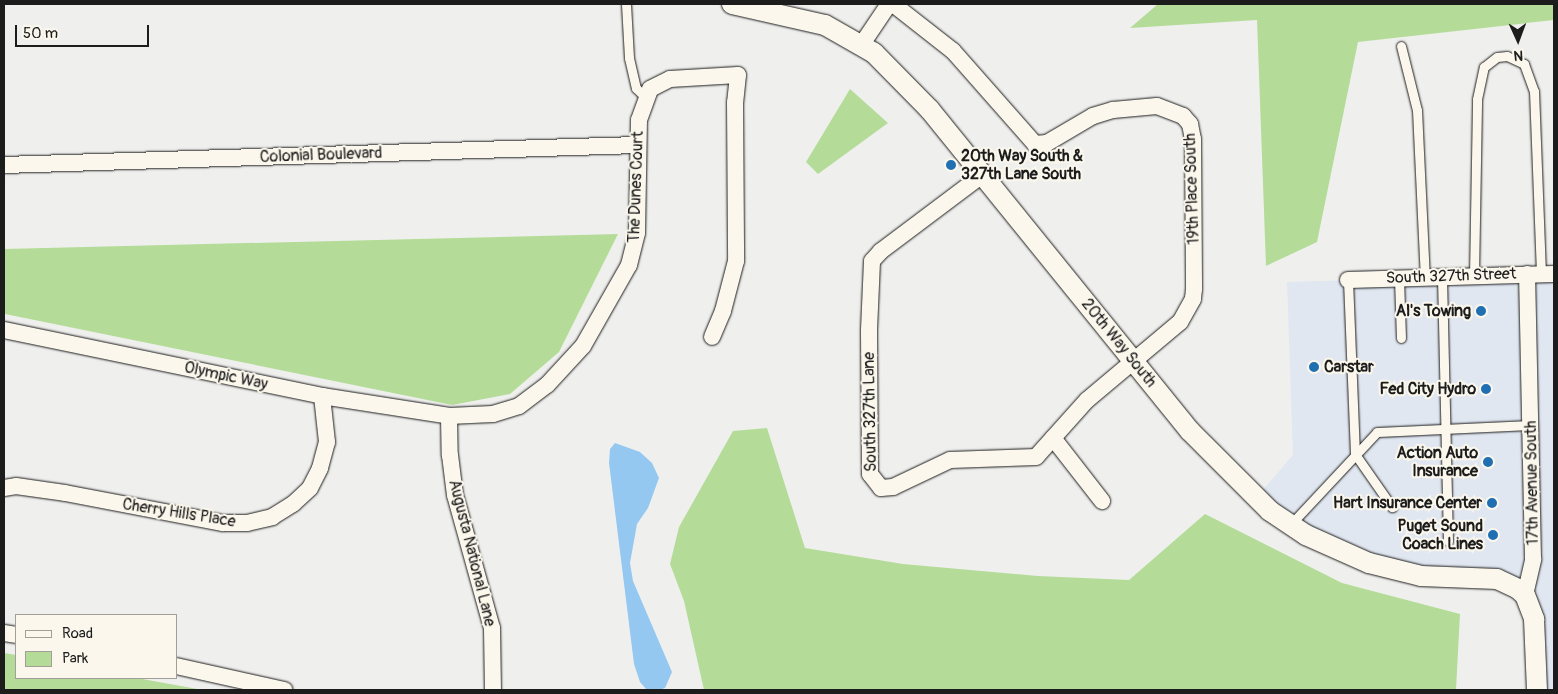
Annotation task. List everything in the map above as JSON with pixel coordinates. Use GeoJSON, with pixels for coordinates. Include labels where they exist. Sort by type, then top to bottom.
{"type":"FeatureCollection","features":[{"type":"Feature","properties":{"kind":"street","name":"20th Way South"},"geometry":{"type":"LineString","coordinates":[[732,4],[825,25],[862,44],[930,110],[981,176],[1204,445],[1255,498],[1290,525],[1349,555],[1386,569],[1421,576],[1497,579],[1525,595]]}},
{"type":"Feature","properties":{"kind":"street"},"geometry":{"type":"LineString","coordinates":[[862,44],[889,4]]}},
{"type":"Feature","properties":{"kind":"street","name":"19th Place South"},"geometry":{"type":"LineString","coordinates":[[893,4],[953,50],[1035,144],[1047,143],[1093,116],[1121,108],[1163,107],[1174,110],[1187,120],[1193,139],[1194,296],[1180,322],[1135,361]]}},
{"type":"Feature","properties":{"kind":"street"},"geometry":{"type":"LineString","coordinates":[[645,97],[654,85],[663,81],[738,75],[735,102],[736,261],[723,311],[712,337]]}},
{"type":"Feature","properties":{"kind":"street","name":"The Dunes Court"},"geometry":{"type":"LineString","coordinates":[[449,416],[493,414],[519,406],[547,385],[583,346],[622,279],[634,248],[639,114],[645,97]]}},
{"type":"Feature","properties":{"kind":"street","name":"Colonial Boulevard"},"geometry":{"type":"LineString","coordinates":[[4,165],[638,145]]}},
{"type":"Feature","properties":{"kind":"street","name":"South 327th Lane"},"geometry":{"type":"LineString","coordinates":[[981,176],[881,251],[872,261],[869,330],[870,474],[876,486],[886,488],[950,460],[1032,458],[1087,400],[1135,361]]}},
{"type":"Feature","properties":{"kind":"street","name":"South 327th Street"},"geometry":{"type":"LineString","coordinates":[[1348,280],[1541,274]]}},
{"type":"Feature","properties":{"kind":"street","name":"17th Avenue South"},"geometry":{"type":"LineString","coordinates":[[1538,690],[1535,627],[1525,595],[1533,559],[1531,425],[1541,274]]}},
{"type":"Feature","properties":{"kind":"street","name":"Olympic Way"},"geometry":{"type":"LineString","coordinates":[[4,330],[322,396],[449,416]]}},
{"type":"Feature","properties":{"kind":"street","name":"Cherry Hills Place"},"geometry":{"type":"LineString","coordinates":[[4,488],[16,486],[65,493],[223,523],[247,523],[272,517],[293,504],[310,488],[320,468],[327,442],[322,396]]}},
{"type":"Feature","properties":{"kind":"street","name":"Augusta National Lane"},"geometry":{"type":"LineString","coordinates":[[449,416],[450,455],[455,495],[492,628],[493,690]]}},
{"type":"Feature","properties":{"kind":"street"},"geometry":{"type":"LineString","coordinates":[[1053,438],[1102,501]]}},
{"type":"Feature","properties":{"kind":"street"},"geometry":{"type":"LineString","coordinates":[[178,666],[284,690]]}},
{"type":"Feature","properties":{"kind":"lane"},"geometry":{"type":"LineString","coordinates":[[626,4],[629,58],[636,88],[645,97]]}},
{"type":"Feature","properties":{"kind":"lane"},"geometry":{"type":"LineString","coordinates":[[1402,46],[1417,110],[1434,277],[1445,428],[1448,540]]}},
{"type":"Feature","properties":{"kind":"lane"},"geometry":{"type":"LineString","coordinates":[[1474,276],[1477,99],[1484,67],[1497,57],[1507,56],[1524,64],[1534,91],[1541,274]]}},
{"type":"Feature","properties":{"kind":"lane"},"geometry":{"type":"LineString","coordinates":[[1399,278],[1401,338]]}},
{"type":"Feature","properties":{"kind":"lane"},"geometry":{"type":"LineString","coordinates":[[1348,280],[1355,454],[1392,507]]}},
{"type":"Feature","properties":{"kind":"lane"},"geometry":{"type":"LineString","coordinates":[[1290,525],[1355,454],[1378,432],[1531,425]]}},
{"type":"Feature","properties":{"kind":"shaded area"},"geometry":{"type":"Polygon","coordinates":[[[1554,274],[1554,690],[1538,690],[1518,589],[1404,573],[1255,499],[1293,455],[1287,282],[1554,274]]]}},
{"type":"Feature","properties":{"kind":"green space"},"geometry":{"type":"Polygon","coordinates":[[[1158,4],[1554,4],[1554,20],[1358,42],[1317,242],[1266,266],[1257,20],[1130,28],[1158,4]]]}},
{"type":"Feature","properties":{"kind":"green space"},"geometry":{"type":"Polygon","coordinates":[[[850,89],[888,123],[818,174],[806,162],[850,89]]]}},
{"type":"Feature","properties":{"kind":"green space"},"geometry":{"type":"Polygon","coordinates":[[[618,234],[559,352],[510,394],[452,405],[5,314],[4,311],[4,249],[618,234]]]}},
{"type":"Feature","properties":{"kind":"green space"},"geometry":{"type":"Polygon","coordinates":[[[767,428],[805,548],[903,564],[1038,576],[1129,580],[1205,514],[1342,583],[1460,614],[1456,690],[704,690],[684,601],[670,564],[679,527],[733,431],[767,428]]]}},
{"type":"Feature","properties":{"kind":"green space"},"geometry":{"type":"Polygon","coordinates":[[[4,653],[15,655],[15,679],[142,679],[203,690],[4,690],[4,653]]]}},
{"type":"Feature","properties":{"kind":"water"},"geometry":{"type":"Polygon","coordinates":[[[615,443],[640,452],[652,463],[659,478],[648,508],[637,524],[630,563],[633,581],[672,672],[665,688],[659,690],[646,689],[640,682],[634,664],[609,463],[610,449],[615,443]]]}},
{"type":"Feature","properties":{"kind":"place","name":"20th Way South & 327th Lane South"},"geometry":{"type":"Point","coordinates":[951,165]}},
{"type":"Feature","properties":{"kind":"place","name":"Al's Towing"},"geometry":{"type":"Point","coordinates":[1481,311]}},
{"type":"Feature","properties":{"kind":"place","name":"Carstar"},"geometry":{"type":"Point","coordinates":[1314,367]}},
{"type":"Feature","properties":{"kind":"place","name":"Fed City Hydro"},"geometry":{"type":"Point","coordinates":[1486,389]}},
{"type":"Feature","properties":{"kind":"place","name":"Action Auto Insurance"},"geometry":{"type":"Point","coordinates":[1488,462]}},
{"type":"Feature","properties":{"kind":"place","name":"Hart Insurance Center"},"geometry":{"type":"Point","coordinates":[1492,503]}},
{"type":"Feature","properties":{"kind":"place","name":"Puget Sound Coach Lines"},"geometry":{"type":"Point","coordinates":[1493,535]}}]}
